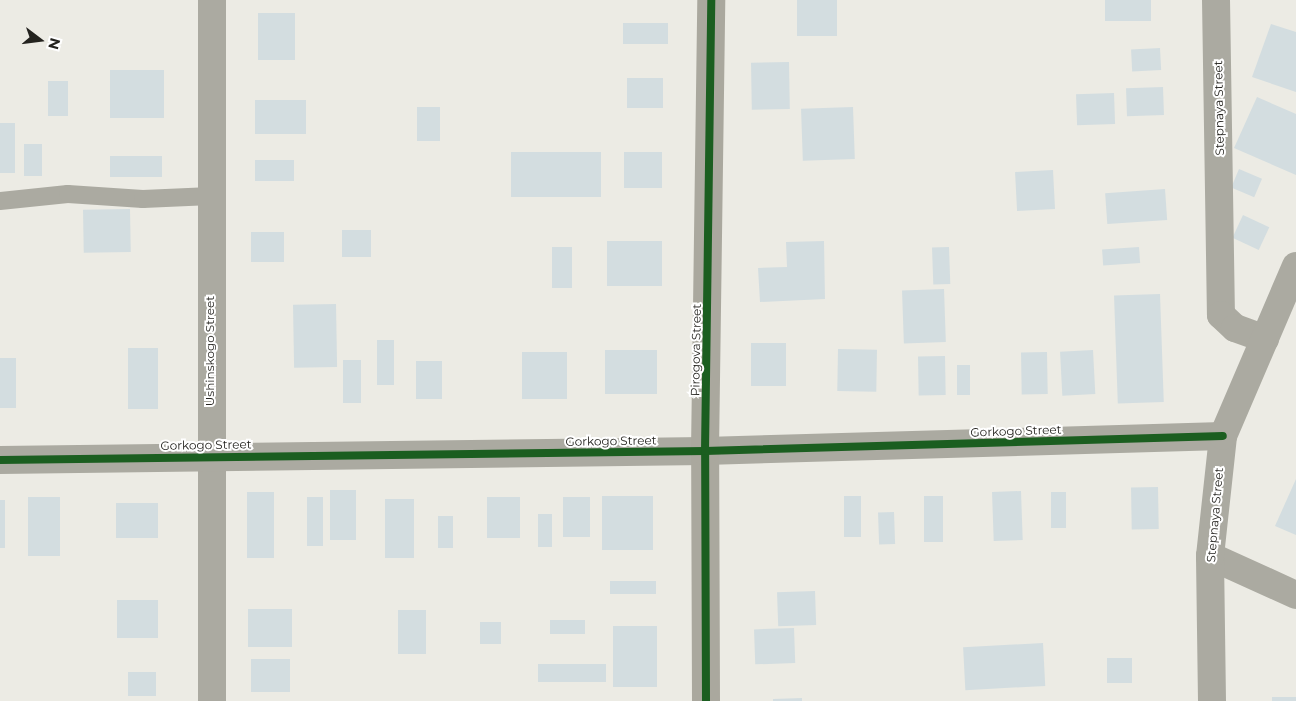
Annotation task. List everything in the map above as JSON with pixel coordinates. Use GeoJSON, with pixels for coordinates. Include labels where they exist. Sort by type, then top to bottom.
{"type":"FeatureCollection","features":[{"type":"Feature","properties":{"kind":"street","name":"Ushinskogo Street"},"geometry":{"type":"LineString","coordinates":[[212,0],[210,456],[212,701]]}},
{"type":"Feature","properties":{"kind":"street","name":"Pirogova Street"},"geometry":{"type":"LineString","coordinates":[[706,701],[705,451],[711,0]]}},
{"type":"Feature","properties":{"kind":"street","name":"Stepnaya Street"},"geometry":{"type":"LineString","coordinates":[[1216,0],[1222,315],[1235,328],[1265,339]]}},
{"type":"Feature","properties":{"kind":"street","name":"Stepnaya Street"},"geometry":{"type":"LineString","coordinates":[[1212,701],[1210,556],[1223,436],[1296,266]]}},
{"type":"Feature","properties":{"kind":"street","name":"Gorkogo Street"},"geometry":{"type":"LineString","coordinates":[[0,460],[705,451],[1223,436]]}},
{"type":"Feature","properties":{"kind":"street"},"geometry":{"type":"LineString","coordinates":[[1210,556],[1296,595]]}},
{"type":"Feature","properties":{"kind":"lane"},"geometry":{"type":"LineString","coordinates":[[0,201],[68,194],[143,199],[211,196]]}},
{"type":"Feature","properties":{"kind":"building"},"geometry":{"type":"Polygon","coordinates":[[[797,0],[837,0],[837,36],[797,36],[797,0]]]}},
{"type":"Feature","properties":{"kind":"building"},"geometry":{"type":"Polygon","coordinates":[[[1105,0],[1151,0],[1151,21],[1105,21],[1105,0]]]}},
{"type":"Feature","properties":{"kind":"building"},"geometry":{"type":"Polygon","coordinates":[[[258,13],[295,13],[295,60],[258,60],[258,13]]]}},
{"type":"Feature","properties":{"kind":"building"},"geometry":{"type":"Polygon","coordinates":[[[623,23],[668,23],[668,44],[623,44],[623,23]]]}},
{"type":"Feature","properties":{"kind":"building"},"geometry":{"type":"Polygon","coordinates":[[[1271,24],[1296,32],[1296,92],[1252,77],[1271,24]]]}},
{"type":"Feature","properties":{"kind":"building"},"geometry":{"type":"Polygon","coordinates":[[[1160,48],[1161,70],[1132,71],[1131,50],[1160,48]]]}},
{"type":"Feature","properties":{"kind":"building"},"geometry":{"type":"Polygon","coordinates":[[[789,62],[790,109],[752,110],[751,63],[789,62]]]}},
{"type":"Feature","properties":{"kind":"building"},"geometry":{"type":"Polygon","coordinates":[[[110,70],[164,70],[164,118],[110,118],[110,70]]]}},
{"type":"Feature","properties":{"kind":"building"},"geometry":{"type":"Polygon","coordinates":[[[627,78],[663,78],[663,108],[627,108],[627,78]]]}},
{"type":"Feature","properties":{"kind":"building"},"geometry":{"type":"Polygon","coordinates":[[[48,81],[68,81],[68,116],[48,116],[48,81]]]}},
{"type":"Feature","properties":{"kind":"building"},"geometry":{"type":"Polygon","coordinates":[[[1163,87],[1164,115],[1127,116],[1126,88],[1163,87]]]}},
{"type":"Feature","properties":{"kind":"building"},"geometry":{"type":"Polygon","coordinates":[[[1114,93],[1115,124],[1077,125],[1076,94],[1114,93]]]}},
{"type":"Feature","properties":{"kind":"building"},"geometry":{"type":"Polygon","coordinates":[[[1257,97],[1296,114],[1296,175],[1234,148],[1257,97]]]}},
{"type":"Feature","properties":{"kind":"building"},"geometry":{"type":"Polygon","coordinates":[[[255,100],[306,100],[306,134],[255,134],[255,100]]]}},
{"type":"Feature","properties":{"kind":"building"},"geometry":{"type":"Polygon","coordinates":[[[417,107],[440,107],[440,141],[417,141],[417,107]]]}},
{"type":"Feature","properties":{"kind":"building"},"geometry":{"type":"Polygon","coordinates":[[[853,107],[855,159],[803,161],[801,109],[853,107]]]}},
{"type":"Feature","properties":{"kind":"building"},"geometry":{"type":"Polygon","coordinates":[[[0,123],[15,123],[15,173],[0,173],[0,123]]]}},
{"type":"Feature","properties":{"kind":"building"},"geometry":{"type":"Polygon","coordinates":[[[24,144],[42,144],[42,176],[24,176],[24,144]]]}},
{"type":"Feature","properties":{"kind":"building"},"geometry":{"type":"Polygon","coordinates":[[[511,152],[601,152],[601,197],[511,197],[511,152]]]}},
{"type":"Feature","properties":{"kind":"building"},"geometry":{"type":"Polygon","coordinates":[[[624,152],[662,152],[662,188],[624,188],[624,152]]]}},
{"type":"Feature","properties":{"kind":"building"},"geometry":{"type":"Polygon","coordinates":[[[110,156],[162,156],[162,177],[110,177],[110,156]]]}},
{"type":"Feature","properties":{"kind":"building"},"geometry":{"type":"Polygon","coordinates":[[[255,160],[294,160],[294,181],[255,181],[255,160]]]}},
{"type":"Feature","properties":{"kind":"building"},"geometry":{"type":"Polygon","coordinates":[[[1239,169],[1262,179],[1254,197],[1231,187],[1239,169]]]}},
{"type":"Feature","properties":{"kind":"building"},"geometry":{"type":"Polygon","coordinates":[[[1053,170],[1055,209],[1017,211],[1015,172],[1053,170]]]}},
{"type":"Feature","properties":{"kind":"building"},"geometry":{"type":"Polygon","coordinates":[[[1165,189],[1167,220],[1107,224],[1105,193],[1165,189]]]}},
{"type":"Feature","properties":{"kind":"building"},"geometry":{"type":"Polygon","coordinates":[[[130,209],[131,252],[84,253],[83,210],[130,209]]]}},
{"type":"Feature","properties":{"kind":"building"},"geometry":{"type":"Polygon","coordinates":[[[1243,215],[1269,227],[1259,250],[1232,238],[1243,215]]]}},
{"type":"Feature","properties":{"kind":"building"},"geometry":{"type":"Polygon","coordinates":[[[342,230],[371,230],[371,257],[342,257],[342,230]]]}},
{"type":"Feature","properties":{"kind":"building"},"geometry":{"type":"Polygon","coordinates":[[[251,232],[284,232],[284,262],[251,262],[251,232]]]}},
{"type":"Feature","properties":{"kind":"building"},"geometry":{"type":"Polygon","coordinates":[[[607,241],[662,241],[662,286],[607,286],[607,241]]]}},
{"type":"Feature","properties":{"kind":"building"},"geometry":{"type":"Polygon","coordinates":[[[824,241],[825,299],[760,302],[758,268],[787,267],[786,242],[824,241]]]}},
{"type":"Feature","properties":{"kind":"building"},"geometry":{"type":"Polygon","coordinates":[[[552,247],[572,247],[572,288],[552,288],[552,247]]]}},
{"type":"Feature","properties":{"kind":"building"},"geometry":{"type":"Polygon","coordinates":[[[949,247],[950,284],[933,285],[932,248],[949,247]]]}},
{"type":"Feature","properties":{"kind":"building"},"geometry":{"type":"Polygon","coordinates":[[[1139,247],[1140,263],[1103,266],[1102,250],[1139,247]]]}},
{"type":"Feature","properties":{"kind":"building"},"geometry":{"type":"Polygon","coordinates":[[[944,289],[946,342],[904,343],[902,290],[944,289]]]}},
{"type":"Feature","properties":{"kind":"building"},"geometry":{"type":"Polygon","coordinates":[[[1160,294],[1164,402],[1118,404],[1114,296],[1160,294]]]}},
{"type":"Feature","properties":{"kind":"building"},"geometry":{"type":"Polygon","coordinates":[[[336,304],[337,367],[294,368],[293,305],[336,304]]]}},
{"type":"Feature","properties":{"kind":"building"},"geometry":{"type":"Polygon","coordinates":[[[377,340],[394,340],[394,385],[377,385],[377,340]]]}},
{"type":"Feature","properties":{"kind":"building"},"geometry":{"type":"Polygon","coordinates":[[[751,343],[786,343],[786,386],[751,386],[751,343]]]}},
{"type":"Feature","properties":{"kind":"building"},"geometry":{"type":"Polygon","coordinates":[[[128,348],[158,348],[158,409],[128,409],[128,348]]]}},
{"type":"Feature","properties":{"kind":"building"},"geometry":{"type":"Polygon","coordinates":[[[838,349],[877,350],[876,392],[837,391],[838,349]]]}},
{"type":"Feature","properties":{"kind":"building"},"geometry":{"type":"Polygon","coordinates":[[[605,350],[657,350],[657,394],[605,394],[605,350]]]}},
{"type":"Feature","properties":{"kind":"building"},"geometry":{"type":"Polygon","coordinates":[[[1093,350],[1095,394],[1062,396],[1060,352],[1093,350]]]}},
{"type":"Feature","properties":{"kind":"building"},"geometry":{"type":"Polygon","coordinates":[[[522,352],[567,352],[567,399],[522,399],[522,352]]]}},
{"type":"Feature","properties":{"kind":"building"},"geometry":{"type":"Polygon","coordinates":[[[1021,352],[1047,352],[1048,394],[1022,394],[1021,352]]]}},
{"type":"Feature","properties":{"kind":"building"},"geometry":{"type":"Polygon","coordinates":[[[918,356],[945,356],[946,395],[919,395],[918,356]]]}},
{"type":"Feature","properties":{"kind":"building"},"geometry":{"type":"Polygon","coordinates":[[[0,358],[16,358],[16,408],[0,408],[0,358]]]}},
{"type":"Feature","properties":{"kind":"building"},"geometry":{"type":"Polygon","coordinates":[[[343,360],[361,360],[361,403],[343,403],[343,360]]]}},
{"type":"Feature","properties":{"kind":"building"},"geometry":{"type":"Polygon","coordinates":[[[416,361],[442,361],[442,399],[416,399],[416,361]]]}},
{"type":"Feature","properties":{"kind":"building"},"geometry":{"type":"Polygon","coordinates":[[[957,365],[970,365],[970,395],[957,395],[957,365]]]}},
{"type":"Feature","properties":{"kind":"building"},"geometry":{"type":"Polygon","coordinates":[[[1296,479],[1296,535],[1275,526],[1296,479]]]}},
{"type":"Feature","properties":{"kind":"building"},"geometry":{"type":"Polygon","coordinates":[[[1131,487],[1158,487],[1159,529],[1132,529],[1131,487]]]}},
{"type":"Feature","properties":{"kind":"building"},"geometry":{"type":"Polygon","coordinates":[[[330,490],[356,490],[356,540],[330,540],[330,490]]]}},
{"type":"Feature","properties":{"kind":"building"},"geometry":{"type":"Polygon","coordinates":[[[1021,491],[1023,540],[994,541],[992,492],[1021,491]]]}},
{"type":"Feature","properties":{"kind":"building"},"geometry":{"type":"Polygon","coordinates":[[[247,492],[274,492],[274,558],[247,558],[247,492]]]}},
{"type":"Feature","properties":{"kind":"building"},"geometry":{"type":"Polygon","coordinates":[[[1051,492],[1066,492],[1066,528],[1051,528],[1051,492]]]}},
{"type":"Feature","properties":{"kind":"building"},"geometry":{"type":"Polygon","coordinates":[[[602,496],[653,496],[653,550],[602,550],[602,496]]]}},
{"type":"Feature","properties":{"kind":"building"},"geometry":{"type":"Polygon","coordinates":[[[844,496],[861,496],[861,537],[844,537],[844,496]]]}},
{"type":"Feature","properties":{"kind":"building"},"geometry":{"type":"Polygon","coordinates":[[[924,496],[943,496],[943,542],[924,542],[924,496]]]}},
{"type":"Feature","properties":{"kind":"building"},"geometry":{"type":"Polygon","coordinates":[[[28,497],[60,497],[60,556],[28,556],[28,497]]]}},
{"type":"Feature","properties":{"kind":"building"},"geometry":{"type":"Polygon","coordinates":[[[307,497],[323,497],[323,546],[307,546],[307,497]]]}},
{"type":"Feature","properties":{"kind":"building"},"geometry":{"type":"Polygon","coordinates":[[[487,497],[520,497],[520,538],[487,538],[487,497]]]}},
{"type":"Feature","properties":{"kind":"building"},"geometry":{"type":"Polygon","coordinates":[[[563,497],[590,497],[590,537],[563,537],[563,497]]]}},
{"type":"Feature","properties":{"kind":"building"},"geometry":{"type":"Polygon","coordinates":[[[385,499],[414,499],[414,558],[385,558],[385,499]]]}},
{"type":"Feature","properties":{"kind":"building"},"geometry":{"type":"Polygon","coordinates":[[[0,500],[5,500],[5,548],[0,548],[0,500]]]}},
{"type":"Feature","properties":{"kind":"building"},"geometry":{"type":"Polygon","coordinates":[[[116,503],[158,503],[158,538],[116,538],[116,503]]]}},
{"type":"Feature","properties":{"kind":"building"},"geometry":{"type":"Polygon","coordinates":[[[894,512],[895,544],[879,545],[878,513],[894,512]]]}},
{"type":"Feature","properties":{"kind":"building"},"geometry":{"type":"Polygon","coordinates":[[[538,514],[552,514],[552,547],[538,547],[538,514]]]}},
{"type":"Feature","properties":{"kind":"building"},"geometry":{"type":"Polygon","coordinates":[[[438,516],[453,516],[453,548],[438,548],[438,516]]]}},
{"type":"Feature","properties":{"kind":"building"},"geometry":{"type":"Polygon","coordinates":[[[610,581],[656,581],[656,594],[610,594],[610,581]]]}},
{"type":"Feature","properties":{"kind":"building"},"geometry":{"type":"Polygon","coordinates":[[[815,591],[816,625],[778,626],[777,592],[815,591]]]}},
{"type":"Feature","properties":{"kind":"building"},"geometry":{"type":"Polygon","coordinates":[[[117,600],[158,600],[158,638],[117,638],[117,600]]]}},
{"type":"Feature","properties":{"kind":"building"},"geometry":{"type":"Polygon","coordinates":[[[248,609],[292,609],[292,647],[248,647],[248,609]]]}},
{"type":"Feature","properties":{"kind":"building"},"geometry":{"type":"Polygon","coordinates":[[[398,610],[426,610],[426,654],[398,654],[398,610]]]}},
{"type":"Feature","properties":{"kind":"building"},"geometry":{"type":"Polygon","coordinates":[[[550,620],[585,620],[585,634],[550,634],[550,620]]]}},
{"type":"Feature","properties":{"kind":"building"},"geometry":{"type":"Polygon","coordinates":[[[480,622],[501,622],[501,644],[480,644],[480,622]]]}},
{"type":"Feature","properties":{"kind":"building"},"geometry":{"type":"Polygon","coordinates":[[[613,626],[657,626],[657,687],[613,687],[613,626]]]}},
{"type":"Feature","properties":{"kind":"building"},"geometry":{"type":"Polygon","coordinates":[[[794,628],[795,663],[755,664],[754,629],[794,628]]]}},
{"type":"Feature","properties":{"kind":"building"},"geometry":{"type":"Polygon","coordinates":[[[1043,643],[1045,686],[965,690],[963,647],[1043,643]]]}},
{"type":"Feature","properties":{"kind":"building"},"geometry":{"type":"Polygon","coordinates":[[[1107,658],[1132,658],[1132,683],[1107,683],[1107,658]]]}},
{"type":"Feature","properties":{"kind":"building"},"geometry":{"type":"Polygon","coordinates":[[[251,659],[290,659],[290,692],[251,692],[251,659]]]}},
{"type":"Feature","properties":{"kind":"building"},"geometry":{"type":"Polygon","coordinates":[[[538,664],[606,664],[606,682],[538,682],[538,664]]]}},
{"type":"Feature","properties":{"kind":"building"},"geometry":{"type":"Polygon","coordinates":[[[128,672],[156,672],[156,696],[128,696],[128,672]]]}},
{"type":"Feature","properties":{"kind":"building"},"geometry":{"type":"Polygon","coordinates":[[[1272,697],[1296,697],[1296,701],[1272,701],[1272,697]]]}},
{"type":"Feature","properties":{"kind":"building"},"geometry":{"type":"Polygon","coordinates":[[[802,698],[802,701],[773,701],[773,699],[802,698]]]}},
{"type":"Feature","properties":{"kind":"cycle path"},"geometry":{"type":"LineString","coordinates":[[706,701],[705,451],[711,0]]}},
{"type":"Feature","properties":{"kind":"cycle path"},"geometry":{"type":"LineString","coordinates":[[0,460],[705,451],[1223,436]]}}]}
